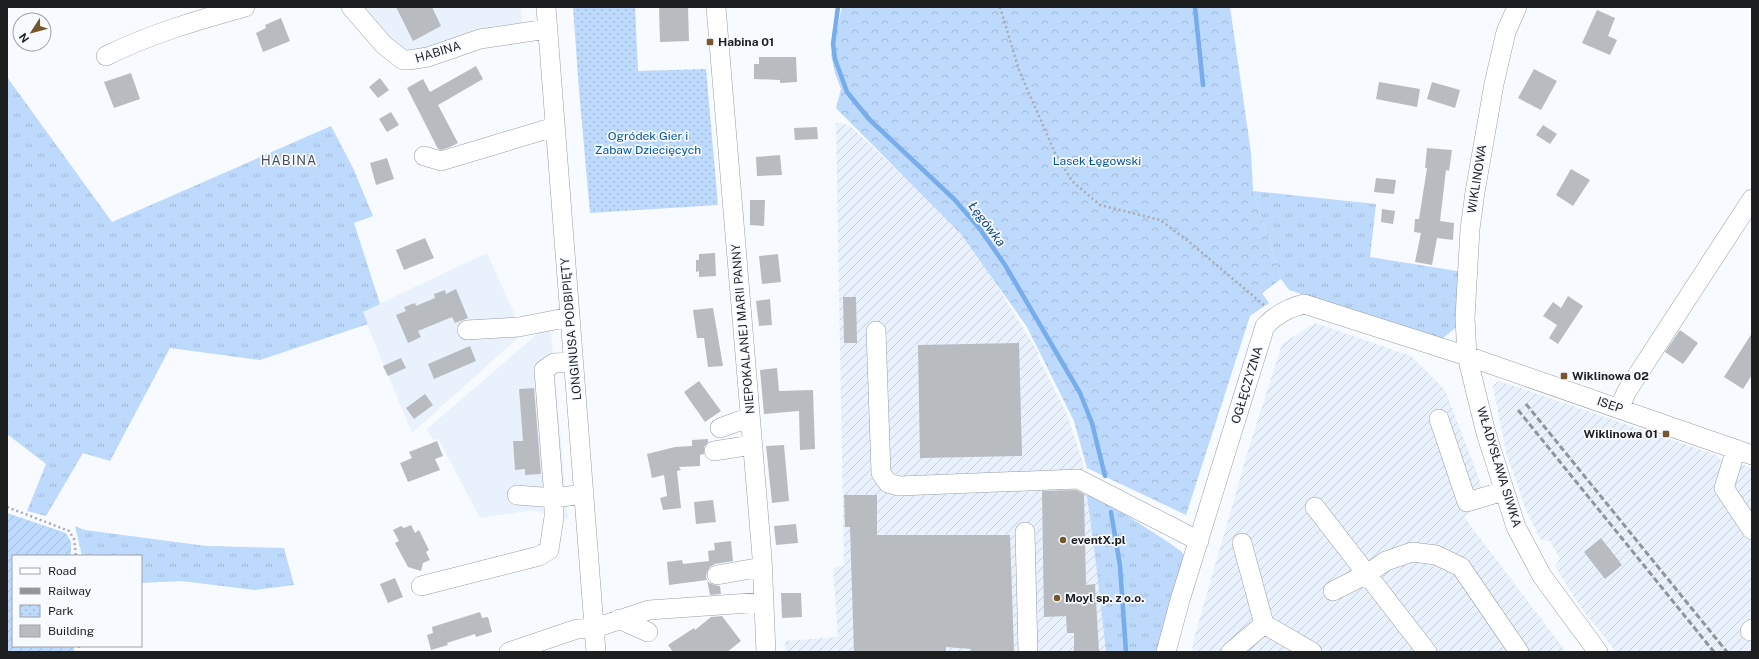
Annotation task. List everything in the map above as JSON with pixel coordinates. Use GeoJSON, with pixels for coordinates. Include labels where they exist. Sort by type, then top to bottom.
{"type":"FeatureCollection","features":[{"type":"Feature","properties":{"kind":"street"},"geometry":{"type":"LineString","coordinates":[[106,56],[129,45],[192,22],[245,7]]}},
{"type":"Feature","properties":{"kind":"street","name":"HABINA"},"geometry":{"type":"LineString","coordinates":[[351,7],[390,50],[403,60],[428,57],[480,40],[547,29]]}},
{"type":"Feature","properties":{"kind":"street","name":"LONGINUSA PODBIPIĘTY"},"geometry":{"type":"LineString","coordinates":[[546,7],[554,127],[596,652]]}},
{"type":"Feature","properties":{"kind":"street","name":"NIEPOKALANEJ MARII PANNY"},"geometry":{"type":"LineString","coordinates":[[716,7],[762,567],[766,652]]}},
{"type":"Feature","properties":{"kind":"street","name":"WIKLINOWA"},"geometry":{"type":"LineString","coordinates":[[1467,356],[1465,318],[1470,229],[1475,192],[1494,84],[1506,32],[1516,7]]}},
{"type":"Feature","properties":{"kind":"street"},"geometry":{"type":"LineString","coordinates":[[424,156],[441,161],[554,127]]}},
{"type":"Feature","properties":{"kind":"street"},"geometry":{"type":"LineString","coordinates":[[1618,408],[1631,385],[1752,199]]}},
{"type":"Feature","properties":{"kind":"street","name":"OGŁĘCZYZNA"},"geometry":{"type":"LineString","coordinates":[[1166,652],[1180,600],[1265,326],[1276,315],[1304,304],[1467,356]]}},
{"type":"Feature","properties":{"kind":"street"},"geometry":{"type":"LineString","coordinates":[[467,330],[519,327],[570,317]]}},
{"type":"Feature","properties":{"kind":"street"},"geometry":{"type":"LineString","coordinates":[[876,331],[882,473],[888,484],[899,486],[1078,479],[1199,541]]}},
{"type":"Feature","properties":{"kind":"street","name":"ISEP"},"geometry":{"type":"LineString","coordinates":[[1467,356],[1744,452]]}},
{"type":"Feature","properties":{"kind":"street","name":"WŁADYSŁAWA SIWKA"},"geometry":{"type":"LineString","coordinates":[[1467,356],[1486,433],[1516,527],[1542,576],[1598,652]]}},
{"type":"Feature","properties":{"kind":"street"},"geometry":{"type":"LineString","coordinates":[[421,586],[539,556],[549,550],[554,498],[544,370],[554,363],[573,362]]}},
{"type":"Feature","properties":{"kind":"street"},"geometry":{"type":"LineString","coordinates":[[720,428],[750,417]]}},
{"type":"Feature","properties":{"kind":"street"},"geometry":{"type":"LineString","coordinates":[[1439,419],[1467,502],[1504,490]]}},
{"type":"Feature","properties":{"kind":"street"},"geometry":{"type":"LineString","coordinates":[[714,451],[752,445]]}},
{"type":"Feature","properties":{"kind":"street"},"geometry":{"type":"LineString","coordinates":[[1744,452],[1724,488],[1752,530]]}},
{"type":"Feature","properties":{"kind":"street"},"geometry":{"type":"LineString","coordinates":[[517,494],[554,498],[584,494]]}},
{"type":"Feature","properties":{"kind":"street"},"geometry":{"type":"LineString","coordinates":[[1315,506],[1427,652]]}},
{"type":"Feature","properties":{"kind":"street"},"geometry":{"type":"LineString","coordinates":[[1025,532],[1028,652]]}},
{"type":"Feature","properties":{"kind":"street"},"geometry":{"type":"LineString","coordinates":[[1242,543],[1264,624],[1312,652]]}},
{"type":"Feature","properties":{"kind":"street"},"geometry":{"type":"LineString","coordinates":[[1333,591],[1367,574],[1386,561],[1412,552],[1436,555],[1461,567],[1519,652]]}},
{"type":"Feature","properties":{"kind":"street"},"geometry":{"type":"LineString","coordinates":[[717,575],[762,567]]}},
{"type":"Feature","properties":{"kind":"street"},"geometry":{"type":"LineString","coordinates":[[509,652],[577,629],[595,628],[650,610],[698,614],[764,602]]}},
{"type":"Feature","properties":{"kind":"street"},"geometry":{"type":"LineString","coordinates":[[619,619],[648,632]]}},
{"type":"Feature","properties":{"kind":"street"},"geometry":{"type":"LineString","coordinates":[[1231,652],[1264,624]]}},
{"type":"Feature","properties":{"kind":"path"},"geometry":{"type":"LineString","coordinates":[[1000,7],[1019,70],[1055,153],[1072,182],[1100,205],[1160,220],[1187,240],[1276,315]]}},
{"type":"Feature","properties":{"kind":"path"},"geometry":{"type":"LineString","coordinates":[[7,506],[69,531],[74,539],[76,555]]}},
{"type":"Feature","properties":{"kind":"shaded area"},"geometry":{"type":"Polygon","coordinates":[[[361,7],[521,7],[522,25],[428,51],[404,53],[361,7]]]}},
{"type":"Feature","properties":{"kind":"shaded area"},"geometry":{"type":"Polygon","coordinates":[[[836,123],[849,125],[957,226],[979,257],[1039,354],[1037,355],[1066,412],[1082,460],[1106,652],[786,652],[785,641],[838,637],[833,568],[844,566],[836,123]]]}},
{"type":"Feature","properties":{"kind":"shaded area"},"geometry":{"type":"Polygon","coordinates":[[[487,253],[518,322],[520,336],[412,433],[362,312],[487,253]]]}},
{"type":"Feature","properties":{"kind":"shaded area"},"geometry":{"type":"Polygon","coordinates":[[[550,323],[568,519],[554,517],[533,510],[480,518],[438,438],[433,440],[427,429],[550,323]]]}},
{"type":"Feature","properties":{"kind":"shaded area"},"geometry":{"type":"Polygon","coordinates":[[[1315,323],[1411,356],[1445,390],[1486,497],[1464,517],[1566,652],[1192,652],[1194,639],[1248,451],[1282,344],[1315,323]]]}},
{"type":"Feature","properties":{"kind":"shaded area"},"geometry":{"type":"Polygon","coordinates":[[[1499,381],[1716,455],[1721,460],[1739,467],[1744,465],[1752,468],[1752,652],[1616,652],[1580,606],[1555,566],[1560,559],[1550,541],[1541,540],[1526,510],[1506,452],[1493,386],[1499,381]]]}},
{"type":"Feature","properties":{"kind":"green space","name":"Ogródek Gier i Zabaw Dziecięcych"},"geometry":{"type":"Polygon","coordinates":[[[573,7],[635,7],[638,71],[706,69],[718,205],[590,213],[573,7]]]}},
{"type":"Feature","properties":{"kind":"green space","name":"Lasek Łęgowski"},"geometry":{"type":"Polygon","coordinates":[[[842,7],[1230,7],[1251,153],[1253,191],[1281,279],[1262,293],[1269,303],[1250,316],[1186,515],[1087,468],[1074,421],[1027,327],[961,234],[836,108],[841,89],[835,73],[831,55],[842,7]]]}},
{"type":"Feature","properties":{"kind":"green space"},"geometry":{"type":"Polygon","coordinates":[[[7,77],[112,222],[331,126],[353,168],[373,216],[354,223],[380,304],[363,312],[368,324],[260,360],[170,348],[110,461],[83,453],[46,516],[27,511],[46,464],[7,434],[7,77]]]}},
{"type":"Feature","properties":{"kind":"green space"},"geometry":{"type":"Polygon","coordinates":[[[1253,191],[1376,204],[1370,257],[1463,272],[1459,325],[1442,339],[1289,290],[1281,279],[1253,191]]]}},
{"type":"Feature","properties":{"kind":"green space"},"geometry":{"type":"Polygon","coordinates":[[[1086,489],[1168,542],[1182,552],[1184,556],[1159,652],[1106,652],[1086,489]]]}},
{"type":"Feature","properties":{"kind":"green space"},"geometry":{"type":"Polygon","coordinates":[[[7,513],[66,533],[71,542],[71,555],[12,555],[12,647],[74,647],[74,652],[7,652],[7,513]]]}},
{"type":"Feature","properties":{"kind":"green space"},"geometry":{"type":"Polygon","coordinates":[[[75,526],[85,530],[206,546],[284,548],[294,585],[255,590],[181,581],[142,583],[142,555],[82,555],[75,526]]]}},
{"type":"Feature","properties":{"kind":"building"},"geometry":{"type":"Polygon","coordinates":[[[396,7],[432,7],[441,26],[413,41],[396,7]]]}},
{"type":"Feature","properties":{"kind":"building"},"geometry":{"type":"Polygon","coordinates":[[[659,7],[688,7],[689,41],[660,42],[659,7]]]}},
{"type":"Feature","properties":{"kind":"building"},"geometry":{"type":"Polygon","coordinates":[[[1597,10],[1615,18],[1608,36],[1617,40],[1610,55],[1582,43],[1597,10]]]}},
{"type":"Feature","properties":{"kind":"building"},"geometry":{"type":"Polygon","coordinates":[[[281,18],[290,41],[263,52],[256,33],[266,28],[265,25],[281,18]]]}},
{"type":"Feature","properties":{"kind":"building"},"geometry":{"type":"Polygon","coordinates":[[[759,57],[796,57],[797,82],[780,83],[780,80],[754,79],[754,64],[759,64],[759,57]]]}},
{"type":"Feature","properties":{"kind":"building"},"geometry":{"type":"Polygon","coordinates":[[[476,66],[483,79],[438,105],[458,143],[441,150],[438,149],[407,88],[423,79],[430,92],[476,66]]]}},
{"type":"Feature","properties":{"kind":"building"},"geometry":{"type":"Polygon","coordinates":[[[1534,69],[1557,81],[1541,110],[1518,98],[1534,69]]]}},
{"type":"Feature","properties":{"kind":"building"},"geometry":{"type":"Polygon","coordinates":[[[131,73],[140,99],[114,108],[104,82],[131,73]]]}},
{"type":"Feature","properties":{"kind":"building"},"geometry":{"type":"Polygon","coordinates":[[[380,78],[389,90],[378,98],[369,87],[380,78]]]}},
{"type":"Feature","properties":{"kind":"building"},"geometry":{"type":"Polygon","coordinates":[[[1379,82],[1420,89],[1417,107],[1376,99],[1379,82]]]}},
{"type":"Feature","properties":{"kind":"building"},"geometry":{"type":"Polygon","coordinates":[[[1432,82],[1460,90],[1455,108],[1427,99],[1432,82]]]}},
{"type":"Feature","properties":{"kind":"building"},"geometry":{"type":"Polygon","coordinates":[[[391,112],[399,125],[387,132],[379,119],[391,112]]]}},
{"type":"Feature","properties":{"kind":"building"},"geometry":{"type":"Polygon","coordinates":[[[1543,125],[1557,134],[1550,144],[1536,135],[1543,125]]]}},
{"type":"Feature","properties":{"kind":"building"},"geometry":{"type":"Polygon","coordinates":[[[817,127],[818,139],[795,140],[794,128],[817,127]]]}},
{"type":"Feature","properties":{"kind":"building"},"geometry":{"type":"Polygon","coordinates":[[[1427,148],[1452,150],[1449,171],[1446,170],[1440,221],[1454,223],[1453,240],[1437,238],[1432,265],[1415,262],[1421,233],[1414,232],[1415,219],[1419,219],[1427,168],[1425,168],[1427,148]]]}},
{"type":"Feature","properties":{"kind":"building"},"geometry":{"type":"Polygon","coordinates":[[[780,155],[782,175],[757,176],[756,157],[780,155]]]}},
{"type":"Feature","properties":{"kind":"building"},"geometry":{"type":"Polygon","coordinates":[[[387,158],[394,179],[376,185],[370,163],[387,158]]]}},
{"type":"Feature","properties":{"kind":"building"},"geometry":{"type":"Polygon","coordinates":[[[1571,169],[1590,180],[1573,206],[1556,195],[1571,169]]]}},
{"type":"Feature","properties":{"kind":"building"},"geometry":{"type":"Polygon","coordinates":[[[1376,178],[1396,180],[1394,194],[1374,192],[1376,178]]]}},
{"type":"Feature","properties":{"kind":"building"},"geometry":{"type":"Polygon","coordinates":[[[750,200],[765,200],[764,226],[750,225],[750,200]]]}},
{"type":"Feature","properties":{"kind":"building"},"geometry":{"type":"Polygon","coordinates":[[[1382,209],[1395,211],[1393,224],[1381,222],[1382,209]]]}},
{"type":"Feature","properties":{"kind":"building"},"geometry":{"type":"Polygon","coordinates":[[[425,238],[434,258],[404,270],[396,250],[425,238]]]}},
{"type":"Feature","properties":{"kind":"building"},"geometry":{"type":"Polygon","coordinates":[[[715,253],[716,276],[699,277],[699,271],[696,272],[696,260],[699,260],[699,254],[715,253]]]}},
{"type":"Feature","properties":{"kind":"building"},"geometry":{"type":"Polygon","coordinates":[[[778,254],[781,282],[762,284],[759,256],[778,254]]]}},
{"type":"Feature","properties":{"kind":"building"},"geometry":{"type":"Polygon","coordinates":[[[456,289],[468,318],[455,323],[452,317],[418,331],[421,337],[408,343],[396,315],[406,311],[404,307],[415,303],[416,306],[435,298],[434,294],[445,290],[446,294],[456,289]]]}},
{"type":"Feature","properties":{"kind":"building"},"geometry":{"type":"Polygon","coordinates":[[[1568,296],[1583,306],[1558,344],[1549,338],[1557,325],[1543,316],[1553,302],[1561,308],[1568,296]]]}},
{"type":"Feature","properties":{"kind":"building"},"geometry":{"type":"Polygon","coordinates":[[[843,297],[856,297],[857,343],[844,343],[843,297]]]}},
{"type":"Feature","properties":{"kind":"building"},"geometry":{"type":"Polygon","coordinates":[[[770,299],[772,325],[759,326],[756,301],[770,299]]]}},
{"type":"Feature","properties":{"kind":"building"},"geometry":{"type":"Polygon","coordinates":[[[713,308],[723,366],[708,367],[704,338],[697,338],[693,310],[713,308]]]}},
{"type":"Feature","properties":{"kind":"building"},"geometry":{"type":"Polygon","coordinates":[[[1680,330],[1698,343],[1683,364],[1665,352],[1680,330]]]}},
{"type":"Feature","properties":{"kind":"building"},"geometry":{"type":"Polygon","coordinates":[[[1752,333],[1752,375],[1743,389],[1724,377],[1752,333]]]}},
{"type":"Feature","properties":{"kind":"building"},"geometry":{"type":"Polygon","coordinates":[[[1019,343],[1022,456],[920,458],[918,345],[1019,343]]]}},
{"type":"Feature","properties":{"kind":"building"},"geometry":{"type":"Polygon","coordinates":[[[470,346],[476,361],[434,379],[428,364],[470,346]]]}},
{"type":"Feature","properties":{"kind":"building"},"geometry":{"type":"Polygon","coordinates":[[[401,358],[406,368],[388,376],[383,366],[401,358]]]}},
{"type":"Feature","properties":{"kind":"building"},"geometry":{"type":"Polygon","coordinates":[[[777,368],[779,391],[813,390],[815,449],[800,450],[799,411],[764,414],[760,370],[777,368]]]}},
{"type":"Feature","properties":{"kind":"building"},"geometry":{"type":"Polygon","coordinates":[[[699,381],[721,411],[705,422],[684,392],[699,381]]]}},
{"type":"Feature","properties":{"kind":"building"},"geometry":{"type":"Polygon","coordinates":[[[534,388],[541,474],[525,475],[525,469],[515,470],[513,441],[523,441],[519,389],[534,388]]]}},
{"type":"Feature","properties":{"kind":"building"},"geometry":{"type":"Polygon","coordinates":[[[425,394],[433,405],[414,419],[406,408],[425,394]]]}},
{"type":"Feature","properties":{"kind":"building"},"geometry":{"type":"Polygon","coordinates":[[[708,439],[708,442],[704,447],[704,454],[700,455],[700,466],[679,467],[681,470],[677,471],[681,508],[663,510],[660,498],[667,496],[664,475],[652,478],[647,454],[675,447],[692,446],[692,440],[708,439]]]}},
{"type":"Feature","properties":{"kind":"building"},"geometry":{"type":"Polygon","coordinates":[[[437,441],[443,456],[435,459],[440,470],[408,482],[400,463],[412,458],[409,452],[437,441]]]}},
{"type":"Feature","properties":{"kind":"building"},"geometry":{"type":"Polygon","coordinates":[[[784,445],[789,501],[772,503],[766,446],[784,445]]]}},
{"type":"Feature","properties":{"kind":"building"},"geometry":{"type":"Polygon","coordinates":[[[1076,490],[1084,494],[1086,585],[1095,584],[1099,652],[1074,652],[1074,633],[1067,633],[1066,616],[1044,617],[1042,491],[1076,490]]]}},
{"type":"Feature","properties":{"kind":"building"},"geometry":{"type":"Polygon","coordinates":[[[844,495],[877,495],[877,535],[1010,535],[1014,652],[971,652],[971,649],[946,647],[946,652],[854,652],[850,527],[845,527],[844,495]]]}},
{"type":"Feature","properties":{"kind":"building"},"geometry":{"type":"Polygon","coordinates":[[[713,500],[716,522],[696,524],[694,502],[713,500]]]}},
{"type":"Feature","properties":{"kind":"building"},"geometry":{"type":"Polygon","coordinates":[[[796,524],[798,543],[776,545],[774,526],[796,524]]]}},
{"type":"Feature","properties":{"kind":"building"},"geometry":{"type":"Polygon","coordinates":[[[411,525],[415,533],[419,530],[429,550],[426,552],[430,560],[423,563],[421,571],[408,567],[395,543],[399,541],[393,530],[401,526],[404,528],[411,525]]]}},
{"type":"Feature","properties":{"kind":"building"},"geometry":{"type":"Polygon","coordinates":[[[1601,538],[1622,565],[1605,579],[1584,552],[1601,538]]]}},
{"type":"Feature","properties":{"kind":"building"},"geometry":{"type":"Polygon","coordinates":[[[731,541],[733,561],[715,564],[710,567],[706,577],[708,582],[720,586],[721,594],[710,595],[707,580],[669,585],[667,562],[682,560],[683,564],[709,561],[708,551],[715,550],[714,543],[731,541]]]}},
{"type":"Feature","properties":{"kind":"building"},"geometry":{"type":"Polygon","coordinates":[[[395,578],[403,597],[388,603],[380,584],[395,578]]]}},
{"type":"Feature","properties":{"kind":"building"},"geometry":{"type":"Polygon","coordinates":[[[781,593],[801,593],[802,617],[782,618],[781,593]]]}},
{"type":"Feature","properties":{"kind":"building"},"geometry":{"type":"Polygon","coordinates":[[[480,612],[482,618],[488,617],[492,632],[476,637],[475,634],[431,650],[427,635],[433,633],[432,627],[480,612]]]}},
{"type":"Feature","properties":{"kind":"building"},"geometry":{"type":"Polygon","coordinates":[[[722,616],[741,641],[727,652],[673,652],[668,645],[694,628],[695,630],[711,617],[722,616]]]}},
{"type":"Feature","properties":{"kind":"waterway","name":"Łęgówka"},"geometry":{"type":"LineString","coordinates":[[838,7],[833,44],[835,59],[847,92],[869,119],[954,199],[980,229],[1005,265],[1080,393],[1092,423],[1105,476]]}},
{"type":"Feature","properties":{"kind":"waterway"},"geometry":{"type":"LineString","coordinates":[[1195,7],[1203,85]]}},
{"type":"Feature","properties":{"kind":"waterway","name":"Łęgówka"},"geometry":{"type":"LineString","coordinates":[[1111,512],[1120,566],[1126,652]]}},
{"type":"Feature","properties":{"kind":"railway"},"geometry":{"type":"LineString","coordinates":[[1526,404],[1727,652]]}},
{"type":"Feature","properties":{"kind":"railway"},"geometry":{"type":"LineString","coordinates":[[1518,410],[1714,652]]}},
{"type":"Feature","properties":{"kind":"place","name":"Habina 01"},"geometry":{"type":"Point","coordinates":[710,42]}},
{"type":"Feature","properties":{"kind":"place","name":"Wiklinowa 02"},"geometry":{"type":"Point","coordinates":[1564,376]}},
{"type":"Feature","properties":{"kind":"place","name":"Wiklinowa 01"},"geometry":{"type":"Point","coordinates":[1666,434]}},
{"type":"Feature","properties":{"kind":"place","name":"eventX.pl"},"geometry":{"type":"Point","coordinates":[1063,540]}},
{"type":"Feature","properties":{"kind":"place","name":"Moyl sp. z o.o."},"geometry":{"type":"Point","coordinates":[1057,598]}},
{"type":"Feature","properties":{"kind":"district","name":"HABINA"},"geometry":{"type":"Point","coordinates":[289,160]}}]}
